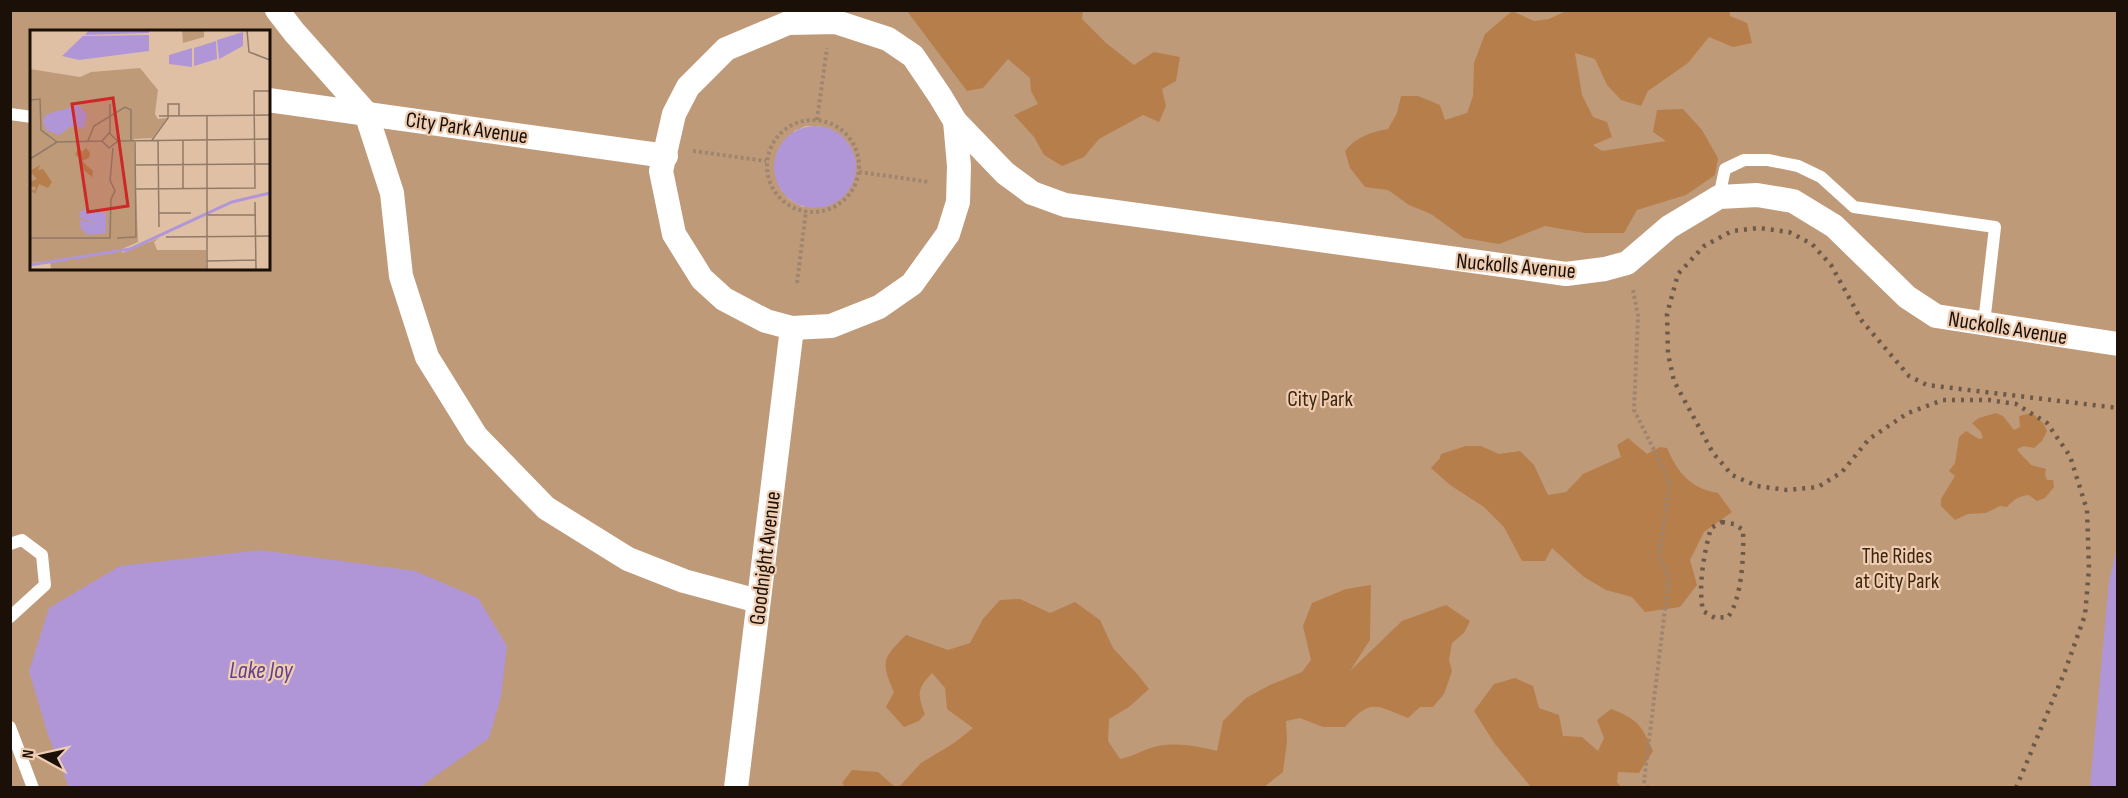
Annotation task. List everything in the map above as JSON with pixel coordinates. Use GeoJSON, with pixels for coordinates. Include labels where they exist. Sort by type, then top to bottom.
{"type":"FeatureCollection","features":[{"type":"Feature","properties":{"kind":"street"},"geometry":{"type":"LineString","coordinates":[[277,10],[366,113],[392,193],[401,276],[427,357],[476,436],[546,508],[628,559],[684,580],[758,601]]}},
{"type":"Feature","properties":{"kind":"street","name":"Nuckolls Avenue"},"geometry":{"type":"LineString","coordinates":[[955,121],[959,166],[958,202],[948,234],[912,284],[879,307],[831,326],[792,328],[766,321],[724,299],[702,279],[674,234],[662,171],[676,153],[674,114],[688,87],[726,49],[788,23],[834,24],[888,39],[913,56],[955,121],[1005,173],[1032,193],[1065,206],[1566,274],[1627,263],[1669,226],[1719,197],[1758,195],[1793,201],[1834,226],[1906,297],[1936,316],[2118,344]]}},
{"type":"Feature","properties":{"kind":"street","name":"City Park Avenue"},"geometry":{"type":"LineString","coordinates":[[270,99],[676,153]]}},
{"type":"Feature","properties":{"kind":"street","name":"Goodnight Avenue"},"geometry":{"type":"LineString","coordinates":[[736,788],[792,328]]}},
{"type":"Feature","properties":{"kind":"lane"},"geometry":{"type":"LineString","coordinates":[[10,114],[30,117]]}},
{"type":"Feature","properties":{"kind":"lane"},"geometry":{"type":"LineString","coordinates":[[1719,197],[1725,169],[1744,160],[1768,160],[1798,166],[1821,177],[1854,207],[1995,227],[1984,323]]}},
{"type":"Feature","properties":{"kind":"lane"},"geometry":{"type":"LineString","coordinates":[[10,544],[22,540],[42,555],[45,585],[10,616]]}},
{"type":"Feature","properties":{"kind":"lane"},"geometry":{"type":"LineString","coordinates":[[10,727],[33,788]]}},
{"type":"Feature","properties":{"kind":"path"},"geometry":{"type":"LineString","coordinates":[[817,120],[834,24]]}},
{"type":"Feature","properties":{"kind":"path"},"geometry":{"type":"LineString","coordinates":[[817,120],[835,126],[850,138],[858,156],[859,172],[846,198],[823,210],[806,211],[792,208],[779,197],[769,177],[766,161],[773,140],[779,133],[795,124],[817,120]]}},
{"type":"Feature","properties":{"kind":"path"},"geometry":{"type":"LineString","coordinates":[[676,153],[766,161]]}},
{"type":"Feature","properties":{"kind":"path"},"geometry":{"type":"LineString","coordinates":[[859,172],[937,183]]}},
{"type":"Feature","properties":{"kind":"path"},"geometry":{"type":"LineString","coordinates":[[797,283],[806,211]]}},
{"type":"Feature","properties":{"kind":"path"},"geometry":{"type":"LineString","coordinates":[[1627,263],[1638,316],[1634,410],[1670,482],[1659,556],[1669,577],[1644,781],[1648,788]]}},
{"type":"Feature","properties":{"kind":"green space","name":"City Park"},"geometry":{"type":"Polygon","coordinates":[[[10,11],[2117,11],[2117,787],[11,787],[10,11]],[[806,126],[794,131],[781,190],[790,200],[803,207],[851,186],[855,173],[855,159],[819,126],[806,126]]]}},
{"type":"Feature","properties":{"kind":"shaded area"},"geometry":{"type":"Polygon","coordinates":[[[907,11],[1083,11],[1082,19],[1106,43],[1134,65],[1154,52],[1180,57],[1176,81],[1162,89],[1166,106],[1159,122],[1143,115],[1099,139],[1084,157],[1062,166],[1044,155],[1034,137],[1014,115],[1038,104],[1031,91],[1030,78],[1008,59],[983,88],[967,91],[907,11]]]}},
{"type":"Feature","properties":{"kind":"shaded area"},"geometry":{"type":"Polygon","coordinates":[[[1512,11],[1534,21],[1549,19],[1566,11],[1730,11],[1730,16],[1747,23],[1752,43],[1733,47],[1709,37],[1688,63],[1648,91],[1641,106],[1621,100],[1607,85],[1595,59],[1575,53],[1582,95],[1593,117],[1607,122],[1612,137],[1593,145],[1602,151],[1666,141],[1653,132],[1657,110],[1683,109],[1702,130],[1718,158],[1715,175],[1686,195],[1637,210],[1624,233],[1585,233],[1545,226],[1499,244],[1464,238],[1431,214],[1409,205],[1388,190],[1365,187],[1350,168],[1345,151],[1364,136],[1388,129],[1397,113],[1401,96],[1418,96],[1440,105],[1445,120],[1467,113],[1473,96],[1474,63],[1485,34],[1512,11]]]}},
{"type":"Feature","properties":{"kind":"shaded area"},"geometry":{"type":"Polygon","coordinates":[[[1996,413],[2003,416],[2014,430],[2020,427],[2019,416],[2032,413],[2043,423],[2047,431],[2042,441],[2034,448],[2024,446],[2017,449],[2031,465],[2046,469],[2047,480],[2053,480],[2054,487],[2045,498],[2037,501],[2029,495],[2022,496],[2007,507],[2000,506],[1986,513],[1968,514],[1955,520],[1941,506],[1941,499],[1955,476],[1949,471],[1955,463],[1959,437],[1966,431],[1979,439],[1983,438],[1981,432],[1972,423],[1979,418],[1996,413]]]}},
{"type":"Feature","properties":{"kind":"shaded area"},"geometry":{"type":"Polygon","coordinates":[[[1628,438],[1647,454],[1660,447],[1667,448],[1686,478],[1708,491],[1718,493],[1732,512],[1704,532],[1690,560],[1697,585],[1680,607],[1645,612],[1632,597],[1606,590],[1584,577],[1552,548],[1545,561],[1522,561],[1504,527],[1484,507],[1450,485],[1431,468],[1441,454],[1466,446],[1481,446],[1499,454],[1520,451],[1534,465],[1548,495],[1566,492],[1583,474],[1621,457],[1617,445],[1628,438]]]}},
{"type":"Feature","properties":{"kind":"shaded area"},"geometry":{"type":"Polygon","coordinates":[[[1371,585],[1370,640],[1350,671],[1402,621],[1446,605],[1470,621],[1464,633],[1452,643],[1449,660],[1452,671],[1444,694],[1433,707],[1420,707],[1408,718],[1380,707],[1374,707],[1361,712],[1345,727],[1323,727],[1300,718],[1286,721],[1287,742],[1283,772],[1264,787],[899,787],[921,763],[954,743],[973,728],[947,709],[945,688],[932,673],[921,688],[920,696],[925,714],[919,721],[904,727],[886,707],[894,692],[887,673],[886,660],[892,649],[906,635],[948,650],[970,643],[983,619],[1000,600],[1020,599],[1050,613],[1075,602],[1100,620],[1113,648],[1149,689],[1129,707],[1109,719],[1108,741],[1120,759],[1167,745],[1193,746],[1217,751],[1223,721],[1246,698],[1302,672],[1311,660],[1303,626],[1312,603],[1346,589],[1371,585]]]}},
{"type":"Feature","properties":{"kind":"shaded area"},"geometry":{"type":"Polygon","coordinates":[[[1515,678],[1533,686],[1539,708],[1559,715],[1563,736],[1582,737],[1598,751],[1604,738],[1597,720],[1611,709],[1633,720],[1642,729],[1653,751],[1639,773],[1618,772],[1617,782],[1621,787],[1531,787],[1495,744],[1474,711],[1494,684],[1515,678]]]}},
{"type":"Feature","properties":{"kind":"shaded area"},"geometry":{"type":"Polygon","coordinates":[[[852,770],[878,772],[895,787],[845,787],[842,783],[852,770]]]}},
{"type":"Feature","properties":{"kind":"water"},"geometry":{"type":"Polygon","coordinates":[[[815,126],[831,129],[844,138],[853,151],[856,167],[853,183],[844,196],[831,205],[815,208],[799,205],[786,196],[777,183],[774,167],[777,151],[786,138],[799,129],[815,126]]]}},
{"type":"Feature","properties":{"kind":"water"},"geometry":{"type":"Polygon","coordinates":[[[2117,547],[2117,787],[2090,787],[2109,582],[2117,547]]]}},
{"type":"Feature","properties":{"kind":"water","name":"Lake Joy"},"geometry":{"type":"Polygon","coordinates":[[[260,550],[415,571],[478,598],[507,646],[501,697],[489,738],[420,787],[69,787],[48,735],[29,671],[49,608],[120,566],[260,550]]]}},
{"type":"Feature","properties":{"kind":"railway"},"geometry":{"type":"LineString","coordinates":[[2016,788],[2065,671],[2085,615],[2089,569],[2087,510],[2070,456],[2047,423],[2016,404],[1989,400],[1943,400],[1908,413],[1869,439],[1842,472],[1818,487],[1787,490],[1757,486],[1732,475],[1713,453],[1674,381],[1668,354],[1667,314],[1678,274],[1704,246],[1732,231],[1759,228],[1789,232],[1812,244],[1831,265],[1862,321],[1909,376],[1927,385],[2118,408]]}},
{"type":"Feature","properties":{"kind":"railway"},"geometry":{"type":"LineString","coordinates":[[1722,522],[1734,524],[1743,530],[1742,563],[1739,588],[1733,609],[1728,617],[1715,618],[1703,611],[1701,580],[1711,528],[1722,522]]}},
{"type":"Feature","properties":{"kind":"park label","name":"The Rides at City Park"},"geometry":{"type":"Point","coordinates":[1897,568]}}]}
